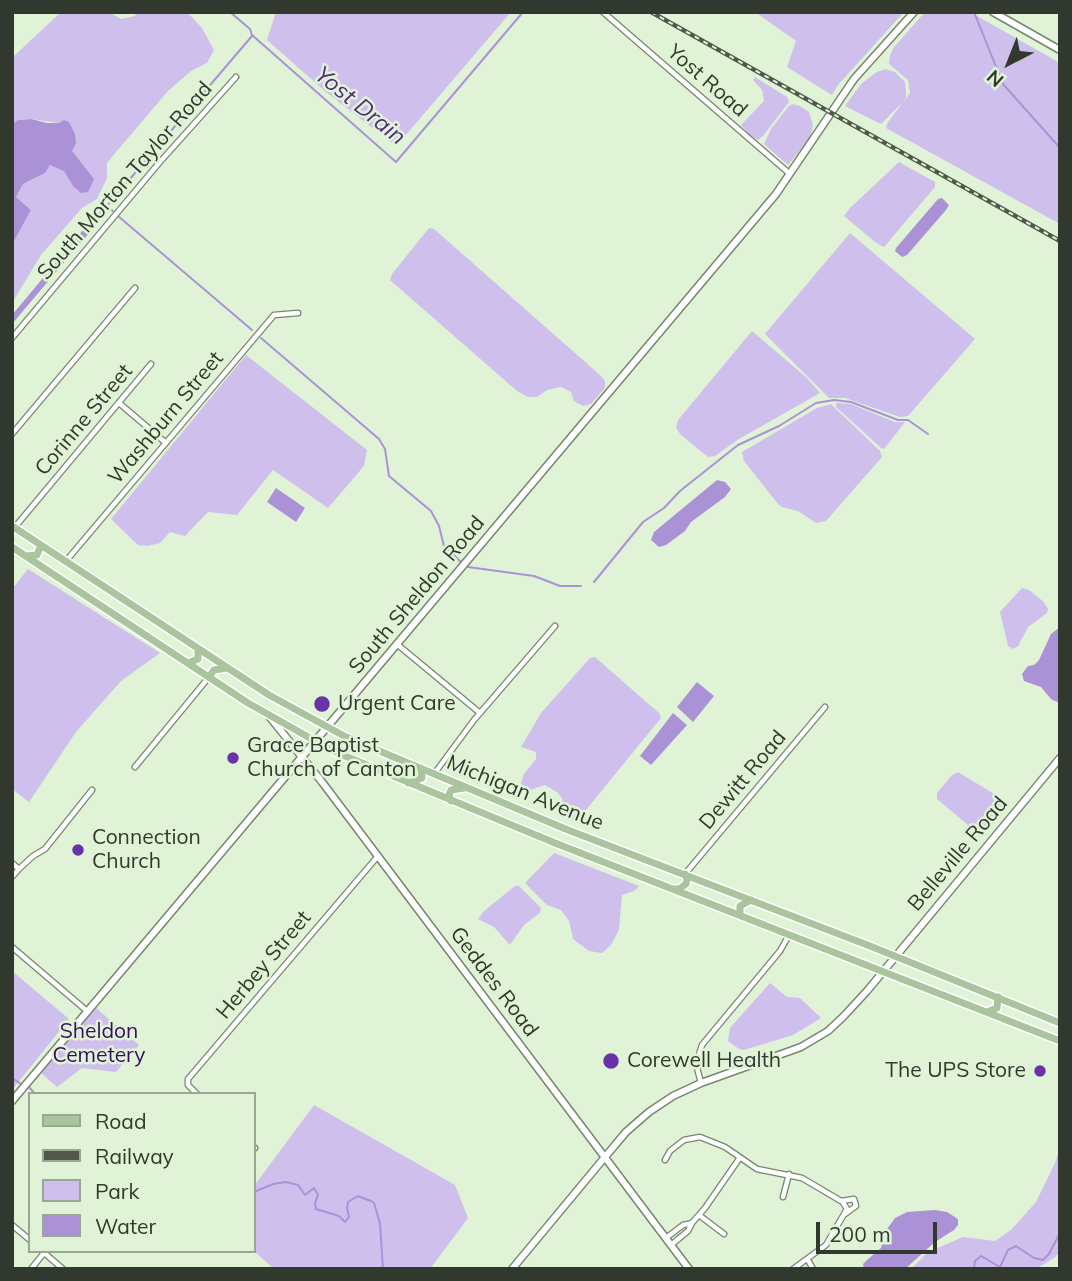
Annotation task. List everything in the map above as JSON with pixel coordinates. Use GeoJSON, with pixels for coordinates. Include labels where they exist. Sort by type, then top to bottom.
{"type":"FeatureCollection","features":[{"type":"Feature","properties":{"kind":"main road","name":"Michigan Avenue"},"geometry":{"type":"LineString","coordinates":[[13,527],[227,668],[328,728],[465,788],[1060,1023]]}},
{"type":"Feature","properties":{"kind":"main road"},"geometry":{"type":"LineString","coordinates":[[26,556],[37,555],[41,545]]}},
{"type":"Feature","properties":{"kind":"main road","name":"Michigan Avenue"},"geometry":{"type":"LineString","coordinates":[[12,547],[269,716],[315,743],[451,801],[1060,1041]]}},
{"type":"Feature","properties":{"kind":"main road"},"geometry":{"type":"LineString","coordinates":[[188,663],[198,659],[198,649]]}},
{"type":"Feature","properties":{"kind":"main road"},"geometry":{"type":"LineString","coordinates":[[209,677],[214,670],[227,668]]}},
{"type":"Feature","properties":{"kind":"main road"},"geometry":{"type":"LineString","coordinates":[[407,783],[422,778],[421,769]]}},
{"type":"Feature","properties":{"kind":"main road"},"geometry":{"type":"LineString","coordinates":[[451,801],[451,790],[465,788]]}},
{"type":"Feature","properties":{"kind":"main road"},"geometry":{"type":"LineString","coordinates":[[674,889],[680,889],[686,884],[685,874]]}},
{"type":"Feature","properties":{"kind":"main road"},"geometry":{"type":"LineString","coordinates":[[740,914],[740,906],[751,900]]}},
{"type":"Feature","properties":{"kind":"main road"},"geometry":{"type":"LineString","coordinates":[[986,1012],[997,1008],[998,997]]}},
{"type":"Feature","properties":{"kind":"main road"},"geometry":{"type":"LineString","coordinates":[[1026,1027],[1026,1021],[1031,1016],[1044,1017]]}},
{"type":"Feature","properties":{"kind":"street","name":"Yost Road"},"geometry":{"type":"LineString","coordinates":[[603,12],[791,174]]}},
{"type":"Feature","properties":{"kind":"street","name":"South Sheldon Road"},"geometry":{"type":"LineString","coordinates":[[12,1101],[791,174],[854,79],[914,12]]}},
{"type":"Feature","properties":{"kind":"street"},"geometry":{"type":"LineString","coordinates":[[993,12],[1059,49]]}},
{"type":"Feature","properties":{"kind":"street","name":"South Morton Taylor Road"},"geometry":{"type":"LineString","coordinates":[[12,338],[159,163],[236,77]]}},
{"type":"Feature","properties":{"kind":"street"},"geometry":{"type":"LineString","coordinates":[[12,434],[135,288]]}},
{"type":"Feature","properties":{"kind":"street","name":"Washburn Street"},"geometry":{"type":"LineString","coordinates":[[66,561],[274,315],[299,313]]}},
{"type":"Feature","properties":{"kind":"street","name":"Corinne Street"},"geometry":{"type":"LineString","coordinates":[[13,527],[152,364]]}},
{"type":"Feature","properties":{"kind":"street"},"geometry":{"type":"LineString","coordinates":[[119,402],[166,443]]}},
{"type":"Feature","properties":{"kind":"street"},"geometry":{"type":"LineString","coordinates":[[434,775],[480,713],[555,626]]}},
{"type":"Feature","properties":{"kind":"street"},"geometry":{"type":"LineString","coordinates":[[397,645],[480,713]]}},
{"type":"Feature","properties":{"kind":"street"},"geometry":{"type":"LineString","coordinates":[[135,767],[209,677]]}},
{"type":"Feature","properties":{"kind":"street","name":"Dewitt Road"},"geometry":{"type":"LineString","coordinates":[[685,874],[825,707]]}},
{"type":"Feature","properties":{"kind":"street","name":"Geddes Road"},"geometry":{"type":"LineString","coordinates":[[269,716],[378,856],[689,1269]]}},
{"type":"Feature","properties":{"kind":"street","name":"Belleville Road"},"geometry":{"type":"LineString","coordinates":[[512,1269],[626,1132],[649,1112],[673,1096],[701,1083],[784,1054],[828,1031],[883,972],[1060,758]]}},
{"type":"Feature","properties":{"kind":"street"},"geometry":{"type":"LineString","coordinates":[[12,877],[33,856],[45,849],[92,790]]}},
{"type":"Feature","properties":{"kind":"street","name":"Herbey Street"},"geometry":{"type":"LineString","coordinates":[[195,1092],[188,1085],[188,1079],[378,856]]}},
{"type":"Feature","properties":{"kind":"street"},"geometry":{"type":"LineString","coordinates":[[12,863],[19,869]]}},
{"type":"Feature","properties":{"kind":"street"},"geometry":{"type":"LineString","coordinates":[[701,1083],[696,1064],[702,1045],[780,951],[790,934]]}},
{"type":"Feature","properties":{"kind":"street"},"geometry":{"type":"LineString","coordinates":[[12,947],[87,1011]]}},
{"type":"Feature","properties":{"kind":"street"},"geometry":{"type":"LineString","coordinates":[[665,1160],[670,1151],[689,1138],[700,1138],[724,1147],[761,1171],[789,1174],[807,1180],[847,1206],[826,1245],[793,1269]]}},
{"type":"Feature","properties":{"kind":"street"},"geometry":{"type":"LineString","coordinates":[[671,1245],[688,1231],[740,1159]]}},
{"type":"Feature","properties":{"kind":"street"},"geometry":{"type":"LineString","coordinates":[[783,1197],[789,1174]]}},
{"type":"Feature","properties":{"kind":"street"},"geometry":{"type":"LineString","coordinates":[[841,1201],[853,1198],[857,1202],[855,1207],[845,1214]]}},
{"type":"Feature","properties":{"kind":"street"},"geometry":{"type":"LineString","coordinates":[[699,1215],[724,1234]]}},
{"type":"Feature","properties":{"kind":"street"},"geometry":{"type":"LineString","coordinates":[[666,1238],[683,1225],[692,1223]]}},
{"type":"Feature","properties":{"kind":"street"},"geometry":{"type":"LineString","coordinates":[[12,1225],[28,1239]]}},
{"type":"Feature","properties":{"kind":"street"},"geometry":{"type":"LineString","coordinates":[[31,1269],[43,1253]]}},
{"type":"Feature","properties":{"kind":"street"},"geometry":{"type":"LineString","coordinates":[[45,1253],[62,1269]]}},
{"type":"Feature","properties":{"kind":"street"},"geometry":{"type":"LineString","coordinates":[[808,1260],[813,1269]]}},
{"type":"Feature","properties":{"kind":"green space"},"geometry":{"type":"Polygon","coordinates":[[[61,12],[109,12],[121,19],[135,16],[137,12],[187,12],[202,28],[214,50],[207,63],[191,71],[168,91],[107,163],[107,178],[97,199],[82,208],[41,255],[12,303],[12,245],[31,210],[16,197],[23,184],[45,173],[50,165],[64,170],[73,186],[72,151],[59,123],[31,119],[18,120],[12,124],[13,57],[61,12]]]}},
{"type":"Feature","properties":{"kind":"green space"},"geometry":{"type":"Polygon","coordinates":[[[276,12],[511,12],[399,143],[392,143],[326,92],[267,40],[276,12]]]}},
{"type":"Feature","properties":{"kind":"green space"},"geometry":{"type":"Polygon","coordinates":[[[755,12],[904,12],[832,95],[787,67],[796,41],[755,12]]]}},
{"type":"Feature","properties":{"kind":"green space"},"geometry":{"type":"Polygon","coordinates":[[[925,12],[970,12],[1060,63],[1060,224],[886,128],[910,93],[908,80],[889,64],[890,55],[925,12]]]}},
{"type":"Feature","properties":{"kind":"green space"},"geometry":{"type":"Polygon","coordinates":[[[885,69],[895,72],[905,82],[906,99],[881,124],[845,106],[862,83],[885,69]]]}},
{"type":"Feature","properties":{"kind":"green space"},"geometry":{"type":"Polygon","coordinates":[[[755,77],[787,97],[789,102],[758,140],[741,125],[764,101],[762,90],[753,80],[755,77]]]}},
{"type":"Feature","properties":{"kind":"green space"},"geometry":{"type":"Polygon","coordinates":[[[792,104],[809,112],[813,125],[810,138],[788,165],[764,144],[771,129],[792,104]]]}},
{"type":"Feature","properties":{"kind":"green space"},"geometry":{"type":"Polygon","coordinates":[[[899,162],[935,182],[935,187],[884,247],[844,216],[899,162]]]}},
{"type":"Feature","properties":{"kind":"green space"},"geometry":{"type":"Polygon","coordinates":[[[429,228],[434,229],[600,375],[605,381],[605,388],[591,404],[583,406],[574,401],[571,392],[561,387],[547,390],[537,397],[528,397],[517,391],[390,280],[429,228]]]}},
{"type":"Feature","properties":{"kind":"green space"},"geometry":{"type":"Polygon","coordinates":[[[850,233],[975,339],[908,416],[900,417],[845,398],[829,398],[765,334],[850,233]]]}},
{"type":"Feature","properties":{"kind":"green space"},"geometry":{"type":"Polygon","coordinates":[[[752,331],[807,378],[820,393],[739,439],[715,456],[708,457],[681,435],[676,428],[678,420],[752,331]]]}},
{"type":"Feature","properties":{"kind":"green space"},"geometry":{"type":"Polygon","coordinates":[[[246,355],[367,450],[364,466],[328,508],[273,470],[237,515],[208,512],[185,536],[170,532],[160,543],[138,545],[111,519],[246,355]]]}},
{"type":"Feature","properties":{"kind":"green space"},"geometry":{"type":"Polygon","coordinates":[[[836,403],[851,404],[895,422],[905,422],[884,449],[836,407],[836,403]]]}},
{"type":"Feature","properties":{"kind":"green space"},"geometry":{"type":"Polygon","coordinates":[[[831,404],[880,451],[882,457],[826,521],[816,523],[798,511],[778,504],[744,461],[742,452],[817,408],[831,404]]]}},
{"type":"Feature","properties":{"kind":"green space"},"geometry":{"type":"Polygon","coordinates":[[[28,569],[160,653],[121,681],[76,732],[29,802],[12,789],[12,589],[28,569]]]}},
{"type":"Feature","properties":{"kind":"green space"},"geometry":{"type":"Polygon","coordinates":[[[1022,588],[1044,602],[1048,609],[1047,613],[1028,627],[1018,646],[1013,649],[1008,646],[1000,612],[1022,588]]]}},
{"type":"Feature","properties":{"kind":"green space"},"geometry":{"type":"Polygon","coordinates":[[[595,657],[660,714],[661,718],[581,816],[571,820],[563,817],[562,798],[557,792],[545,785],[524,792],[519,789],[524,774],[536,759],[536,752],[521,747],[541,713],[590,658],[595,657]]]}},
{"type":"Feature","properties":{"kind":"green space"},"geometry":{"type":"Polygon","coordinates":[[[958,772],[1009,803],[981,836],[937,799],[937,793],[952,775],[958,772]]]}},
{"type":"Feature","properties":{"kind":"green space"},"geometry":{"type":"Polygon","coordinates":[[[554,853],[639,886],[622,895],[619,930],[611,945],[602,953],[589,951],[573,939],[569,921],[561,910],[547,905],[525,883],[554,853]]]}},
{"type":"Feature","properties":{"kind":"green space"},"geometry":{"type":"Polygon","coordinates":[[[515,886],[519,886],[541,908],[540,913],[524,925],[510,945],[494,927],[478,919],[515,886]]]}},
{"type":"Feature","properties":{"kind":"green space"},"geometry":{"type":"Polygon","coordinates":[[[12,971],[69,1019],[12,1090],[12,971]]]}},
{"type":"Feature","properties":{"kind":"green space"},"geometry":{"type":"Polygon","coordinates":[[[770,983],[787,997],[800,998],[821,1018],[793,1035],[744,1050],[739,1049],[728,1041],[730,1028],[770,983]]]}},
{"type":"Feature","properties":{"kind":"green space","name":"Sheldon Cemetery"},"geometry":{"type":"Polygon","coordinates":[[[95,1007],[139,1045],[116,1072],[82,1068],[57,1087],[40,1072],[95,1007]]]}},
{"type":"Feature","properties":{"kind":"green space"},"geometry":{"type":"Polygon","coordinates":[[[314,1105],[455,1185],[468,1218],[430,1269],[274,1269],[256,1253],[256,1183],[314,1105]]]}},
{"type":"Feature","properties":{"kind":"green space"},"geometry":{"type":"Polygon","coordinates":[[[1060,1146],[1060,1252],[1054,1258],[1036,1269],[911,1269],[928,1252],[963,1237],[995,1241],[1011,1230],[1036,1202],[1055,1163],[1060,1146]]]}},
{"type":"Feature","properties":{"kind":"water"},"geometry":{"type":"Polygon","coordinates":[[[31,119],[47,123],[64,120],[69,122],[76,143],[72,151],[94,179],[88,192],[81,193],[64,171],[50,165],[45,173],[23,184],[16,197],[31,210],[12,245],[12,124],[18,120],[31,119]]]}},
{"type":"Feature","properties":{"kind":"water"},"geometry":{"type":"Polygon","coordinates":[[[942,198],[949,205],[946,210],[907,255],[902,257],[895,251],[896,248],[938,199],[942,198]]]}},
{"type":"Feature","properties":{"kind":"water"},"geometry":{"type":"Polygon","coordinates":[[[107,206],[95,226],[12,324],[12,315],[94,217],[107,206]]]}},
{"type":"Feature","properties":{"kind":"water"},"geometry":{"type":"Polygon","coordinates":[[[717,480],[725,482],[731,489],[725,497],[666,545],[659,547],[651,540],[654,532],[717,480]]]}},
{"type":"Feature","properties":{"kind":"water"},"geometry":{"type":"Polygon","coordinates":[[[276,488],[305,508],[296,522],[267,502],[276,488]]]}},
{"type":"Feature","properties":{"kind":"water"},"geometry":{"type":"Polygon","coordinates":[[[1060,627],[1060,701],[1057,702],[1041,687],[1024,681],[1022,674],[1028,666],[1039,660],[1051,634],[1060,627]]]}},
{"type":"Feature","properties":{"kind":"water"},"geometry":{"type":"Polygon","coordinates":[[[697,682],[714,696],[693,722],[677,707],[697,682]]]}},
{"type":"Feature","properties":{"kind":"water"},"geometry":{"type":"Polygon","coordinates":[[[673,713],[687,725],[651,765],[640,756],[673,713]]]}},
{"type":"Feature","properties":{"kind":"water"},"geometry":{"type":"Polygon","coordinates":[[[907,1212],[947,1212],[958,1219],[954,1230],[935,1242],[905,1269],[864,1269],[863,1264],[881,1248],[885,1232],[895,1218],[907,1212]]]}},
{"type":"Feature","properties":{"kind":"waterway","name":"Yost Drain"},"geometry":{"type":"LineString","coordinates":[[230,12],[250,29],[252,35],[396,162],[523,12]]}},
{"type":"Feature","properties":{"kind":"waterway"},"geometry":{"type":"LineString","coordinates":[[974,12],[1003,84],[1060,148]]}},
{"type":"Feature","properties":{"kind":"waterway"},"geometry":{"type":"LineString","coordinates":[[106,207],[252,36]]}},
{"type":"Feature","properties":{"kind":"waterway"},"geometry":{"type":"LineString","coordinates":[[108,207],[113,211]]}},
{"type":"Feature","properties":{"kind":"waterway"},"geometry":{"type":"LineString","coordinates":[[118,216],[252,330]]}},
{"type":"Feature","properties":{"kind":"waterway"},"geometry":{"type":"LineString","coordinates":[[261,338],[379,439],[385,449],[389,476],[431,511],[439,526],[444,546],[461,562]]}},
{"type":"Feature","properties":{"kind":"waterway"},"geometry":{"type":"LineString","coordinates":[[594,582],[643,522],[664,508],[680,491],[738,445],[779,426],[816,403],[834,400],[851,402],[898,420],[908,420],[928,434]]}},
{"type":"Feature","properties":{"kind":"waterway"},"geometry":{"type":"LineString","coordinates":[[468,567],[534,576],[560,586],[581,586]]}},
{"type":"Feature","properties":{"kind":"waterway"},"geometry":{"type":"LineString","coordinates":[[12,1078],[21,1084]]}},
{"type":"Feature","properties":{"kind":"waterway"},"geometry":{"type":"LineString","coordinates":[[29,1087],[33,1092]]}},
{"type":"Feature","properties":{"kind":"waterway"},"geometry":{"type":"LineString","coordinates":[[256,1191],[286,1182],[298,1185],[305,1195],[314,1188],[318,1195],[316,1209],[339,1216],[345,1222],[349,1217],[348,1202],[358,1196],[371,1201],[380,1223],[383,1269]]}},
{"type":"Feature","properties":{"kind":"waterway"},"geometry":{"type":"LineString","coordinates":[[974,1269],[975,1261],[981,1256],[1000,1267],[1008,1250],[1016,1246],[1034,1258],[1043,1260],[1060,1233]]}},
{"type":"Feature","properties":{"kind":"railway"},"geometry":{"type":"LineString","coordinates":[[651,12],[1060,241]]}},
{"type":"Feature","properties":{"kind":"place","name":"Urgent Care"},"geometry":{"type":"Point","coordinates":[322,704]}},
{"type":"Feature","properties":{"kind":"place","name":"Grace Baptist Church of Canton"},"geometry":{"type":"Point","coordinates":[233,758]}},
{"type":"Feature","properties":{"kind":"place","name":"Connection Church"},"geometry":{"type":"Point","coordinates":[78,850]}},
{"type":"Feature","properties":{"kind":"place","name":"Corewell Health"},"geometry":{"type":"Point","coordinates":[611,1061]}},
{"type":"Feature","properties":{"kind":"place","name":"The UPS Store"},"geometry":{"type":"Point","coordinates":[1040,1071]}}]}
